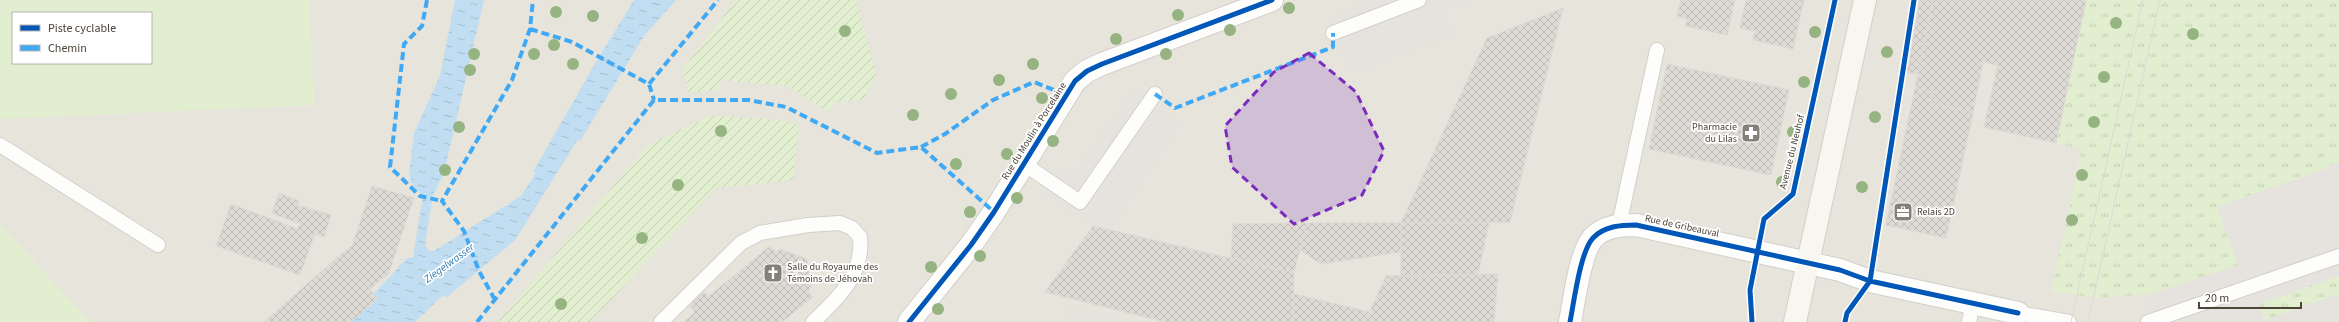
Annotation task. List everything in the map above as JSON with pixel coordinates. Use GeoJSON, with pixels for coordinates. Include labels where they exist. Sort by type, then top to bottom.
{"type":"FeatureCollection","features":[{"type":"Feature","properties":{"kind":"street","name":"Rue du Moulin à Porcelaine"},"geometry":{"type":"LineString","coordinates":[[909,322],[971,245],[1024,164],[1075,81],[1088,71],[1272,0]]}},
{"type":"Feature","properties":{"kind":"street"},"geometry":{"type":"LineString","coordinates":[[1795,322],[1865,0]]}},
{"type":"Feature","properties":{"kind":"street","name":"Rue de Gribeauval"},"geometry":{"type":"LineString","coordinates":[[1570,322],[1585,253],[1593,238],[1607,229],[1619,226],[1636,225],[1840,270],[1870,281],[1971,312],[2017,317]]}},
{"type":"Feature","properties":{"kind":"lane"},"geometry":{"type":"LineString","coordinates":[[1334,33],[1419,0]]}},
{"type":"Feature","properties":{"kind":"lane"},"geometry":{"type":"LineString","coordinates":[[1619,226],[1657,50]]}},
{"type":"Feature","properties":{"kind":"lane"},"geometry":{"type":"LineString","coordinates":[[1024,164],[1080,202],[1156,94]]}},
{"type":"Feature","properties":{"kind":"lane"},"geometry":{"type":"LineString","coordinates":[[0,145],[158,245]]}},
{"type":"Feature","properties":{"kind":"lane"},"geometry":{"type":"LineString","coordinates":[[662,322],[741,243],[760,234],[808,225],[840,223],[852,228],[860,237],[860,261],[849,283],[835,301],[813,322]]}},
{"type":"Feature","properties":{"kind":"lane"},"geometry":{"type":"LineString","coordinates":[[2150,322],[2339,256]]}},
{"type":"Feature","properties":{"kind":"lane"},"geometry":{"type":"LineString","coordinates":[[2017,317],[2069,322]]}},
{"type":"Feature","properties":{"kind":"highlighted area"},"geometry":{"type":"Polygon","coordinates":[[[1309,53],[1356,92],[1384,151],[1362,195],[1294,224],[1232,167],[1225,126],[1274,72],[1309,53]]]}},
{"type":"Feature","properties":{"kind":"shaded area"},"geometry":{"type":"Polygon","coordinates":[[[0,0],[2339,0],[2339,162],[2327,166],[2160,254],[2145,322],[0,322],[0,0]]]}},
{"type":"Feature","properties":{"kind":"shaded area"},"geometry":{"type":"Polygon","coordinates":[[[1372,0],[1472,0],[1443,11],[1453,34],[1351,74],[1327,18],[1372,0]]]}},
{"type":"Feature","properties":{"kind":"shaded area"},"geometry":{"type":"Polygon","coordinates":[[[1135,90],[1181,122],[1109,230],[1093,226],[1046,195],[1062,167],[1074,174],[1135,90]]]}},
{"type":"Feature","properties":{"kind":"shaded area"},"geometry":{"type":"Polygon","coordinates":[[[2192,107],[2327,166],[2339,162],[2339,322],[2145,322],[2192,107]]]}},
{"type":"Feature","properties":{"kind":"shaded area"},"geometry":{"type":"Polygon","coordinates":[[[1069,308],[1131,322],[1066,322],[1069,308]]]}},
{"type":"Feature","properties":{"kind":"green space"},"geometry":{"type":"Polygon","coordinates":[[[0,0],[309,0],[314,105],[0,119],[0,0]]]}},
{"type":"Feature","properties":{"kind":"green space"},"geometry":{"type":"Polygon","coordinates":[[[736,0],[856,0],[876,75],[863,100],[837,102],[828,112],[788,86],[720,80],[718,90],[689,93],[683,69],[736,0]]]}},
{"type":"Feature","properties":{"kind":"green space"},"geometry":{"type":"Polygon","coordinates":[[[2086,0],[2339,0],[2339,162],[2327,166],[2327,168],[2217,207],[2238,265],[2151,294],[2097,298],[2051,291],[2082,149],[2056,143],[2086,0]]]}},
{"type":"Feature","properties":{"kind":"green space"},"geometry":{"type":"Polygon","coordinates":[[[710,116],[771,119],[799,124],[793,180],[716,188],[590,322],[498,322],[649,144],[710,116]]]}},
{"type":"Feature","properties":{"kind":"green space"},"geometry":{"type":"Polygon","coordinates":[[[0,224],[90,322],[0,322],[0,224]]]}},
{"type":"Feature","properties":{"kind":"green space"},"geometry":{"type":"Polygon","coordinates":[[[2339,276],[2339,294],[2264,320],[2259,304],[2339,276]]]}},
{"type":"Feature","properties":{"kind":"water","name":"Ziegelwasser"},"geometry":{"type":"Polygon","coordinates":[[[455,0],[484,0],[444,173],[433,195],[425,244],[429,251],[434,251],[521,196],[536,173],[533,172],[596,62],[634,0],[676,0],[644,36],[580,141],[578,139],[515,240],[447,297],[443,295],[415,322],[348,322],[406,259],[413,257],[423,195],[413,186],[409,174],[414,133],[440,76],[455,0]]]}},
{"type":"Feature","properties":{"kind":"building"},"geometry":{"type":"Polygon","coordinates":[[[1681,0],[1735,0],[1727,35],[1686,26],[1687,19],[1677,16],[1681,0]]]}},
{"type":"Feature","properties":{"kind":"building"},"geometry":{"type":"Polygon","coordinates":[[[1746,0],[1804,0],[1793,49],[1753,40],[1755,31],[1740,28],[1746,0]]]}},
{"type":"Feature","properties":{"kind":"building"},"geometry":{"type":"Polygon","coordinates":[[[1920,0],[1933,0],[1918,74],[1907,72],[1920,0]]]}},
{"type":"Feature","properties":{"kind":"building"},"geometry":{"type":"Polygon","coordinates":[[[1933,0],[2086,0],[2056,143],[1984,127],[1998,65],[1983,62],[1973,113],[1931,103],[1933,92],[1915,88],[1933,0]]]}},
{"type":"Feature","properties":{"kind":"building"},"geometry":{"type":"Polygon","coordinates":[[[1563,8],[1510,222],[1401,223],[1487,38],[1563,8]]]}},
{"type":"Feature","properties":{"kind":"building"},"geometry":{"type":"Polygon","coordinates":[[[1667,64],[1789,90],[1771,175],[1649,149],[1667,64]]]}},
{"type":"Feature","properties":{"kind":"building"},"geometry":{"type":"Polygon","coordinates":[[[1915,88],[1933,92],[1931,103],[1973,113],[1946,238],[1886,225],[1915,88]]]}},
{"type":"Feature","properties":{"kind":"building"},"geometry":{"type":"Polygon","coordinates":[[[372,186],[414,198],[389,273],[370,289],[340,255],[352,246],[372,186]]]}},
{"type":"Feature","properties":{"kind":"building"},"geometry":{"type":"Polygon","coordinates":[[[279,193],[299,201],[297,205],[331,215],[324,237],[315,234],[300,275],[216,246],[231,204],[298,229],[300,224],[272,213],[279,193]]]}},
{"type":"Feature","properties":{"kind":"building"},"geometry":{"type":"Polygon","coordinates":[[[1307,223],[1294,273],[1231,258],[1233,224],[1307,223]]]}},
{"type":"Feature","properties":{"kind":"building"},"geometry":{"type":"Polygon","coordinates":[[[1307,223],[1401,223],[1401,252],[1321,264],[1300,250],[1307,223]]]}},
{"type":"Feature","properties":{"kind":"building"},"geometry":{"type":"Polygon","coordinates":[[[1401,223],[1489,223],[1478,275],[1401,276],[1401,223]]]}},
{"type":"Feature","properties":{"kind":"building"},"geometry":{"type":"Polygon","coordinates":[[[1093,226],[1294,273],[1293,322],[1165,322],[1045,292],[1093,226]]]}},
{"type":"Feature","properties":{"kind":"building","name":"Salle du Royaume des Témoins de Jéhovah"},"geometry":{"type":"Polygon","coordinates":[[[770,246],[776,252],[780,249],[807,259],[811,287],[808,290],[813,297],[782,322],[684,322],[695,312],[689,304],[704,292],[709,296],[770,246]]]}},
{"type":"Feature","properties":{"kind":"building"},"geometry":{"type":"Polygon","coordinates":[[[340,255],[378,299],[350,322],[264,322],[340,255]]]}},
{"type":"Feature","properties":{"kind":"building"},"geometry":{"type":"Polygon","coordinates":[[[1498,274],[1494,322],[1365,322],[1386,276],[1498,274]]]}},
{"type":"Feature","properties":{"kind":"building"},"geometry":{"type":"Polygon","coordinates":[[[1294,294],[1369,312],[1365,322],[1293,322],[1294,294]]]}},
{"type":"Feature","properties":{"kind":"tram line"},"geometry":{"type":"LineString","coordinates":[[2071,322],[2143,0]]}},
{"type":"Feature","properties":{"kind":"tram line"},"geometry":{"type":"LineString","coordinates":[[2088,322],[2160,0]]}},
{"type":"Feature","properties":{"kind":"marked path"},"geometry":{"type":"LineString","coordinates":[[427,0],[422,26],[404,44],[390,167],[420,196],[442,201]]}},
{"type":"Feature","properties":{"kind":"marked path"},"geometry":{"type":"LineString","coordinates":[[495,300],[479,271],[464,231],[442,201],[512,80],[530,29],[533,0]]}},
{"type":"Feature","properties":{"kind":"marked path"},"geometry":{"type":"LineString","coordinates":[[649,84],[718,0]]}},
{"type":"Feature","properties":{"kind":"marked path"},"geometry":{"type":"LineString","coordinates":[[530,29],[572,42],[649,84],[654,100]]}},
{"type":"Feature","properties":{"kind":"marked path"},"geometry":{"type":"LineString","coordinates":[[1155,94],[1175,108],[1333,47],[1333,33]]}},
{"type":"Feature","properties":{"kind":"marked path"},"geometry":{"type":"LineString","coordinates":[[921,147],[945,134],[993,100],[1034,82],[1066,95]]}},
{"type":"Feature","properties":{"kind":"marked path"},"geometry":{"type":"LineString","coordinates":[[477,322],[654,100],[749,100],[786,107],[877,153],[921,147],[994,212]]}},
{"type":"Feature","properties":{"kind":"cycle path"},"geometry":{"type":"LineString","coordinates":[[909,322],[971,245],[994,212],[1075,81],[1087,71],[1102,64],[1272,0]]}},
{"type":"Feature","properties":{"kind":"cycle path","name":"Avenue du Neuhof"},"geometry":{"type":"LineString","coordinates":[[1752,322],[1750,290],[1764,219],[1793,194],[1835,0]]}},
{"type":"Feature","properties":{"kind":"cycle path"},"geometry":{"type":"LineString","coordinates":[[1845,322],[1847,313],[1870,281],[1914,0]]}},
{"type":"Feature","properties":{"kind":"cycle path"},"geometry":{"type":"LineString","coordinates":[[1570,322],[1581,265],[1588,245],[1593,238],[1602,231],[1613,227],[1630,225],[1636,225],[1840,270],[1870,281],[2018,313]]}},
{"type":"Feature","properties":{"kind":"place","name":"Pharmacie du Lilas"},"geometry":{"type":"Point","coordinates":[1751,133]}},
{"type":"Feature","properties":{"kind":"place","name":"Relais 2D"},"geometry":{"type":"Point","coordinates":[1903,212]}},
{"type":"Feature","properties":{"kind":"place","name":"Salle du Royaume des Témoins de Jéhovah"},"geometry":{"type":"Point","coordinates":[773,273]}}]}
